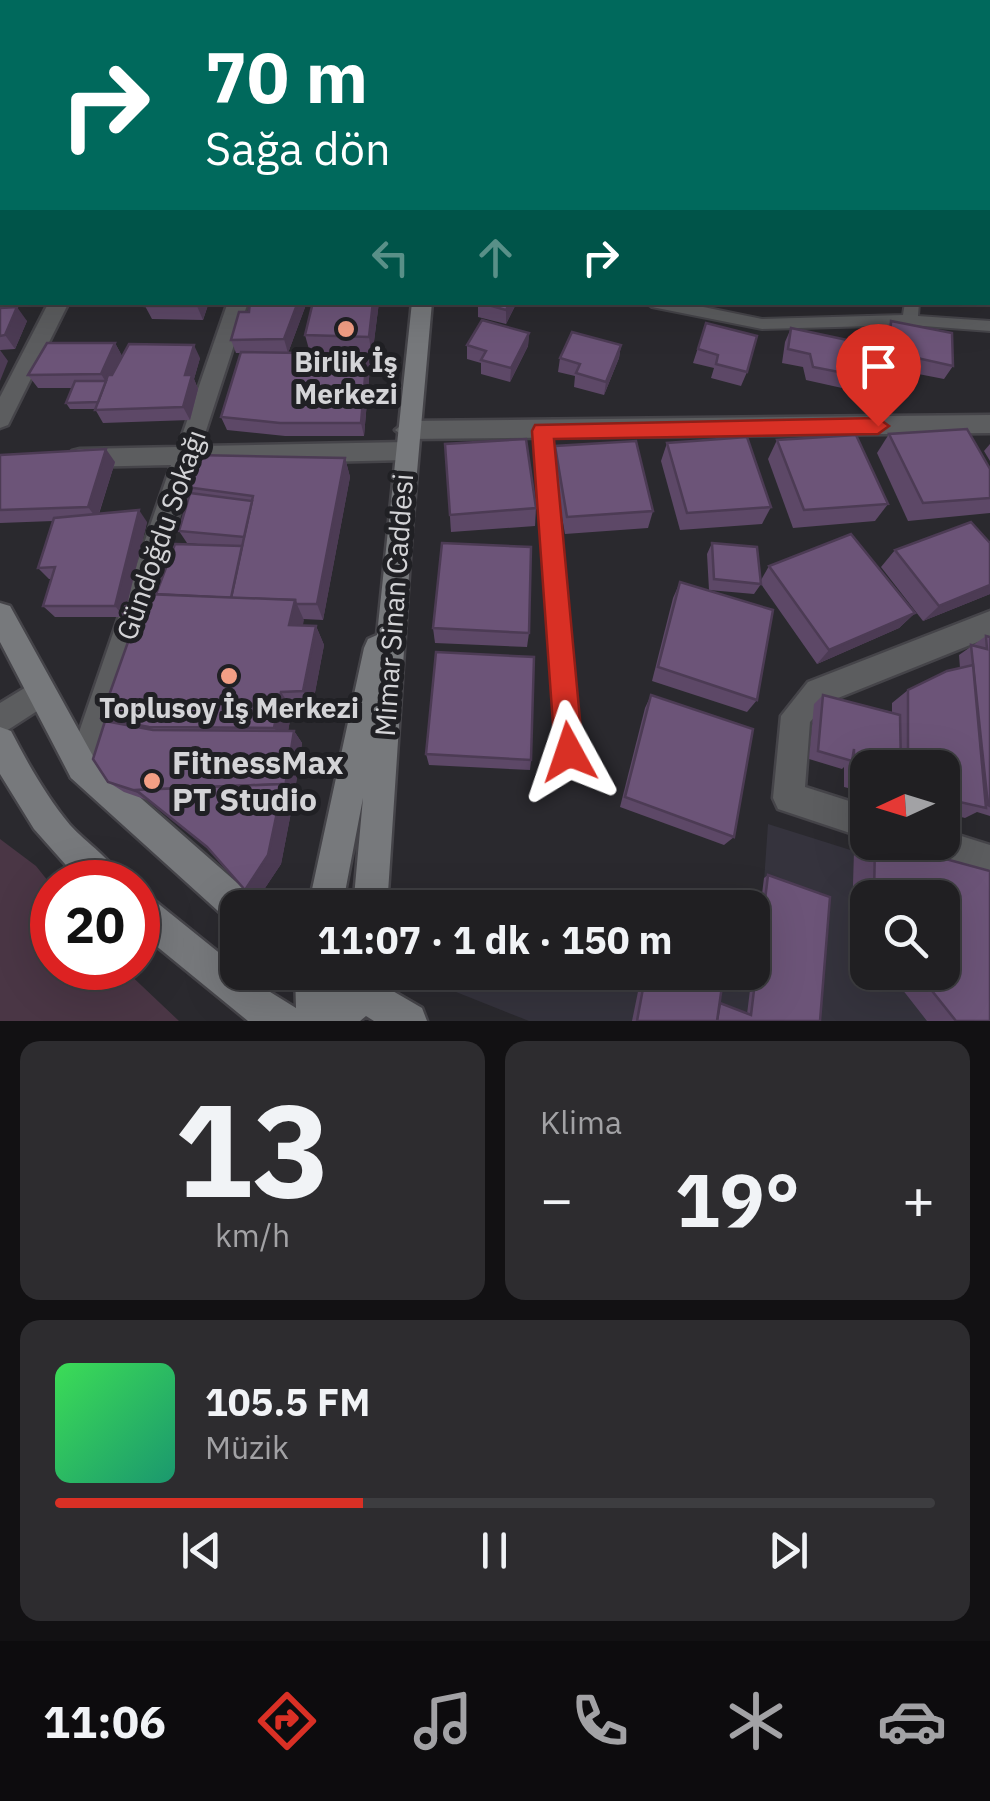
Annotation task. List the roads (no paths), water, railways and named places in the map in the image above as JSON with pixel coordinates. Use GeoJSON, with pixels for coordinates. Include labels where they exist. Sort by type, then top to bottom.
{"type":"FeatureCollection","features":[{"type":"Feature","properties":{"kind":"main road","name":"Mimar Sinan Caddesi"},"geometry":{"type":"LineString","coordinates":[[372,890],[402,535],[406,441],[422,305]]}},
{"type":"Feature","properties":{"kind":"main road"},"geometry":{"type":"LineString","coordinates":[[329,890],[402,535]]}},
{"type":"Feature","properties":{"kind":"main road"},"geometry":{"type":"LineString","coordinates":[[0,616],[82,767],[220,890]]}},
{"type":"Feature","properties":{"kind":"main road"},"geometry":{"type":"LineString","coordinates":[[0,742],[34,807],[80,860]]}},
{"type":"Feature","properties":{"kind":"main road"},"geometry":{"type":"LineString","coordinates":[[160,926],[252,1003],[283,1021]]}},
{"type":"Feature","properties":{"kind":"main road"},"geometry":{"type":"LineString","coordinates":[[313,990],[314,1021]]}},
{"type":"Feature","properties":{"kind":"main road"},"geometry":{"type":"LineString","coordinates":[[334,1021],[358,990]]}},
{"type":"Feature","properties":{"kind":"main road"},"geometry":{"type":"LineString","coordinates":[[372,990],[408,1021]]}},
{"type":"Feature","properties":{"kind":"street"},"geometry":{"type":"LineString","coordinates":[[0,419],[57,305]]}},
{"type":"Feature","properties":{"kind":"street","name":"Gündoğdu Sokağı"},"geometry":{"type":"LineString","coordinates":[[82,767],[237,305]]}},
{"type":"Feature","properties":{"kind":"street"},"geometry":{"type":"LineString","coordinates":[[56,458],[189,457],[543,431],[990,424]]}},
{"type":"Feature","properties":{"kind":"street"},"geometry":{"type":"LineString","coordinates":[[850,817],[789,798],[796,716],[818,692],[990,624]]}},
{"type":"Feature","properties":{"kind":"street"},"geometry":{"type":"LineString","coordinates":[[0,720],[42,692]]}},
{"type":"Feature","properties":{"kind":"street"},"geometry":{"type":"LineString","coordinates":[[960,852],[990,862]]}},
{"type":"Feature","properties":{"kind":"lane"},"geometry":{"type":"LineString","coordinates":[[910,320],[912,305]]}},
{"type":"Feature","properties":{"kind":"lane"},"geometry":{"type":"LineString","coordinates":[[688,306],[762,324],[910,320],[990,326]]}},
{"type":"Feature","properties":{"kind":"lane"},"geometry":{"type":"LineString","coordinates":[[543,431],[569,752]]}},
{"type":"Feature","properties":{"kind":"place","name":"Birlik İş Merkezi"},"geometry":{"type":"Point","coordinates":[346,329]}},
{"type":"Feature","properties":{"kind":"place","name":"Toplusoy İş Merkezi"},"geometry":{"type":"Point","coordinates":[229,676]}},
{"type":"Feature","properties":{"kind":"place","name":"FitnessMax PT Studio"},"geometry":{"type":"Point","coordinates":[152,781]}}]}
